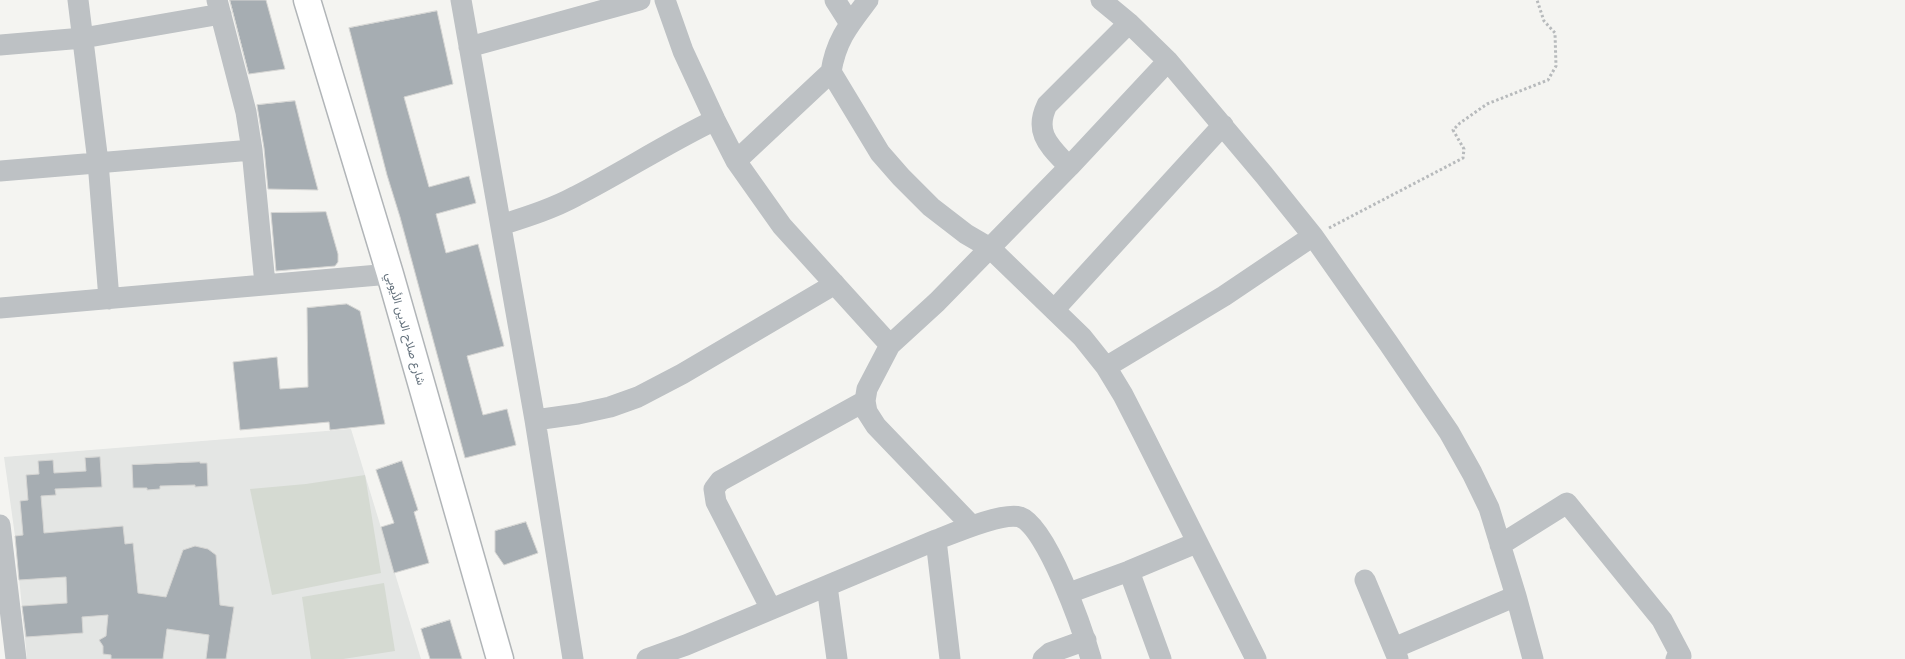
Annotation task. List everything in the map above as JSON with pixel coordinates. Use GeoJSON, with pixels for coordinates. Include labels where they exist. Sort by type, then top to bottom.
{"type":"FeatureCollection","features":[{"type":"Feature","properties":{"kind":"main road","name":"شارع صلاح الدين الأيوبي"},"geometry":{"type":"LineString","coordinates":[[307,0],[390,274],[500,659]]}},
{"type":"Feature","properties":{"kind":"street"},"geometry":{"type":"LineString","coordinates":[[78,0],[98,162],[109,299]]}},
{"type":"Feature","properties":{"kind":"street"},"geometry":{"type":"LineString","coordinates":[[461,0],[535,420],[573,659]]}},
{"type":"Feature","properties":{"kind":"street"},"geometry":{"type":"LineString","coordinates":[[469,47],[640,0]]}},
{"type":"Feature","properties":{"kind":"street"},"geometry":{"type":"LineString","coordinates":[[665,0],[684,50],[715,120],[736,161],[782,226],[890,346]]}},
{"type":"Feature","properties":{"kind":"street"},"geometry":{"type":"LineString","coordinates":[[835,0],[850,22]]}},
{"type":"Feature","properties":{"kind":"street"},"geometry":{"type":"LineString","coordinates":[[736,161],[831,72],[834,54],[850,22],[868,0]]}},
{"type":"Feature","properties":{"kind":"street"},"geometry":{"type":"LineString","coordinates":[[1101,0],[1129,23],[1168,61],[1223,125],[1313,236],[1448,432],[1472,473],[1488,508],[1516,596],[1533,659]]}},
{"type":"Feature","properties":{"kind":"street"},"geometry":{"type":"LineString","coordinates":[[0,45],[83,38],[219,7],[246,112],[252,150],[265,284]]}},
{"type":"Feature","properties":{"kind":"street"},"geometry":{"type":"LineString","coordinates":[[1069,167],[1047,142],[1042,133],[1042,115],[1047,105],[1129,23]]}},
{"type":"Feature","properties":{"kind":"street"},"geometry":{"type":"LineString","coordinates":[[972,526],[876,426],[867,412],[865,401],[867,389],[890,346],[990,248],[1168,61]]}},
{"type":"Feature","properties":{"kind":"street"},"geometry":{"type":"LineString","coordinates":[[831,72],[880,153],[901,177],[931,207],[966,234],[990,248],[1082,337],[1106,367],[1124,395],[1196,543],[1256,659]]}},
{"type":"Feature","properties":{"kind":"street"},"geometry":{"type":"LineString","coordinates":[[501,226],[537,214],[574,197],[715,120]]}},
{"type":"Feature","properties":{"kind":"street"},"geometry":{"type":"LineString","coordinates":[[1054,310],[1223,125]]}},
{"type":"Feature","properties":{"kind":"street"},"geometry":{"type":"LineString","coordinates":[[0,171],[252,150]]}},
{"type":"Feature","properties":{"kind":"street"},"geometry":{"type":"LineString","coordinates":[[1106,367],[1224,296],[1313,236]]}},
{"type":"Feature","properties":{"kind":"street"},"geometry":{"type":"LineString","coordinates":[[0,308],[390,274]]}},
{"type":"Feature","properties":{"kind":"street"},"geometry":{"type":"LineString","coordinates":[[535,420],[578,414],[638,398],[835,284]]}},
{"type":"Feature","properties":{"kind":"street"},"geometry":{"type":"LineString","coordinates":[[771,609],[716,502],[714,489],[720,481],[865,401]]}},
{"type":"Feature","properties":{"kind":"street"},"geometry":{"type":"LineString","coordinates":[[1500,544],[1567,503],[1662,620],[1681,656],[1676,659]]}},
{"type":"Feature","properties":{"kind":"street"},"geometry":{"type":"LineString","coordinates":[[647,659],[936,540],[972,526],[1009,517],[1020,517],[1030,523],[1038,533],[1069,594],[1088,649],[1050,653],[1043,659]]}},
{"type":"Feature","properties":{"kind":"street"},"geometry":{"type":"LineString","coordinates":[[0,525],[10,647]]}},
{"type":"Feature","properties":{"kind":"street"},"geometry":{"type":"LineString","coordinates":[[936,540],[950,659]]}},
{"type":"Feature","properties":{"kind":"street"},"geometry":{"type":"LineString","coordinates":[[1069,594],[1196,543]]}},
{"type":"Feature","properties":{"kind":"street"},"geometry":{"type":"LineString","coordinates":[[1129,571],[1161,659]]}},
{"type":"Feature","properties":{"kind":"street"},"geometry":{"type":"LineString","coordinates":[[1365,580],[1396,654],[1516,596]]}},
{"type":"Feature","properties":{"kind":"street"},"geometry":{"type":"LineString","coordinates":[[828,586],[837,659]]}},
{"type":"Feature","properties":{"kind":"path"},"geometry":{"type":"LineString","coordinates":[[1313,236],[1463,158],[1464,149],[1453,130],[1460,123],[1487,104],[1548,80],[1556,66],[1554,33],[1544,21],[1537,0]]}},
{"type":"Feature","properties":{"kind":"shaded area"},"geometry":{"type":"Polygon","coordinates":[[[351,429],[421,659],[27,659],[15,536],[4,457],[351,429]]]}},
{"type":"Feature","properties":{"kind":"shaded area"},"geometry":{"type":"Polygon","coordinates":[[[365,475],[381,573],[272,595],[250,489],[306,484],[365,475]]]}},
{"type":"Feature","properties":{"kind":"shaded area"},"geometry":{"type":"Polygon","coordinates":[[[384,583],[395,651],[343,659],[311,659],[302,597],[384,583]]]}},
{"type":"Feature","properties":{"kind":"building"},"geometry":{"type":"Polygon","coordinates":[[[230,0],[266,0],[285,69],[249,74],[230,0]]]}},
{"type":"Feature","properties":{"kind":"building"},"geometry":{"type":"Polygon","coordinates":[[[437,11],[453,84],[404,97],[429,187],[469,176],[476,203],[436,214],[446,253],[478,244],[504,346],[467,356],[483,415],[507,409],[516,445],[465,458],[387,175],[349,28],[437,11]]]}},
{"type":"Feature","properties":{"kind":"building"},"geometry":{"type":"Polygon","coordinates":[[[295,101],[318,190],[268,189],[257,105],[295,101]]]}},
{"type":"Feature","properties":{"kind":"building"},"geometry":{"type":"Polygon","coordinates":[[[326,212],[338,254],[338,262],[335,266],[276,271],[271,213],[326,212]]]}},
{"type":"Feature","properties":{"kind":"building"},"geometry":{"type":"Polygon","coordinates":[[[347,304],[360,311],[385,424],[330,430],[329,422],[240,430],[233,362],[277,357],[280,389],[308,387],[307,308],[347,304]]]}},
{"type":"Feature","properties":{"kind":"building"},"geometry":{"type":"Polygon","coordinates":[[[100,457],[102,487],[55,489],[56,495],[41,496],[44,533],[123,526],[125,544],[133,543],[138,593],[166,597],[183,550],[195,546],[208,549],[216,555],[220,605],[234,607],[226,659],[206,659],[209,635],[167,629],[163,659],[111,659],[111,655],[103,654],[103,646],[99,640],[106,636],[108,615],[82,617],[83,633],[26,637],[22,606],[67,603],[66,577],[19,580],[15,536],[23,535],[20,501],[28,500],[26,475],[39,474],[38,461],[53,460],[54,473],[86,471],[85,458],[100,457]]]}},
{"type":"Feature","properties":{"kind":"building"},"geometry":{"type":"Polygon","coordinates":[[[402,461],[418,510],[414,512],[429,563],[394,573],[381,527],[394,523],[376,470],[402,461]]]}},
{"type":"Feature","properties":{"kind":"building"},"geometry":{"type":"Polygon","coordinates":[[[207,463],[208,486],[160,486],[160,489],[147,490],[147,488],[133,488],[132,465],[207,463]]]}},
{"type":"Feature","properties":{"kind":"building"},"geometry":{"type":"Polygon","coordinates":[[[526,522],[538,553],[504,565],[495,552],[495,531],[526,522]]]}},
{"type":"Feature","properties":{"kind":"building"},"geometry":{"type":"Polygon","coordinates":[[[450,620],[462,659],[430,659],[421,629],[450,620]]]}}]}
